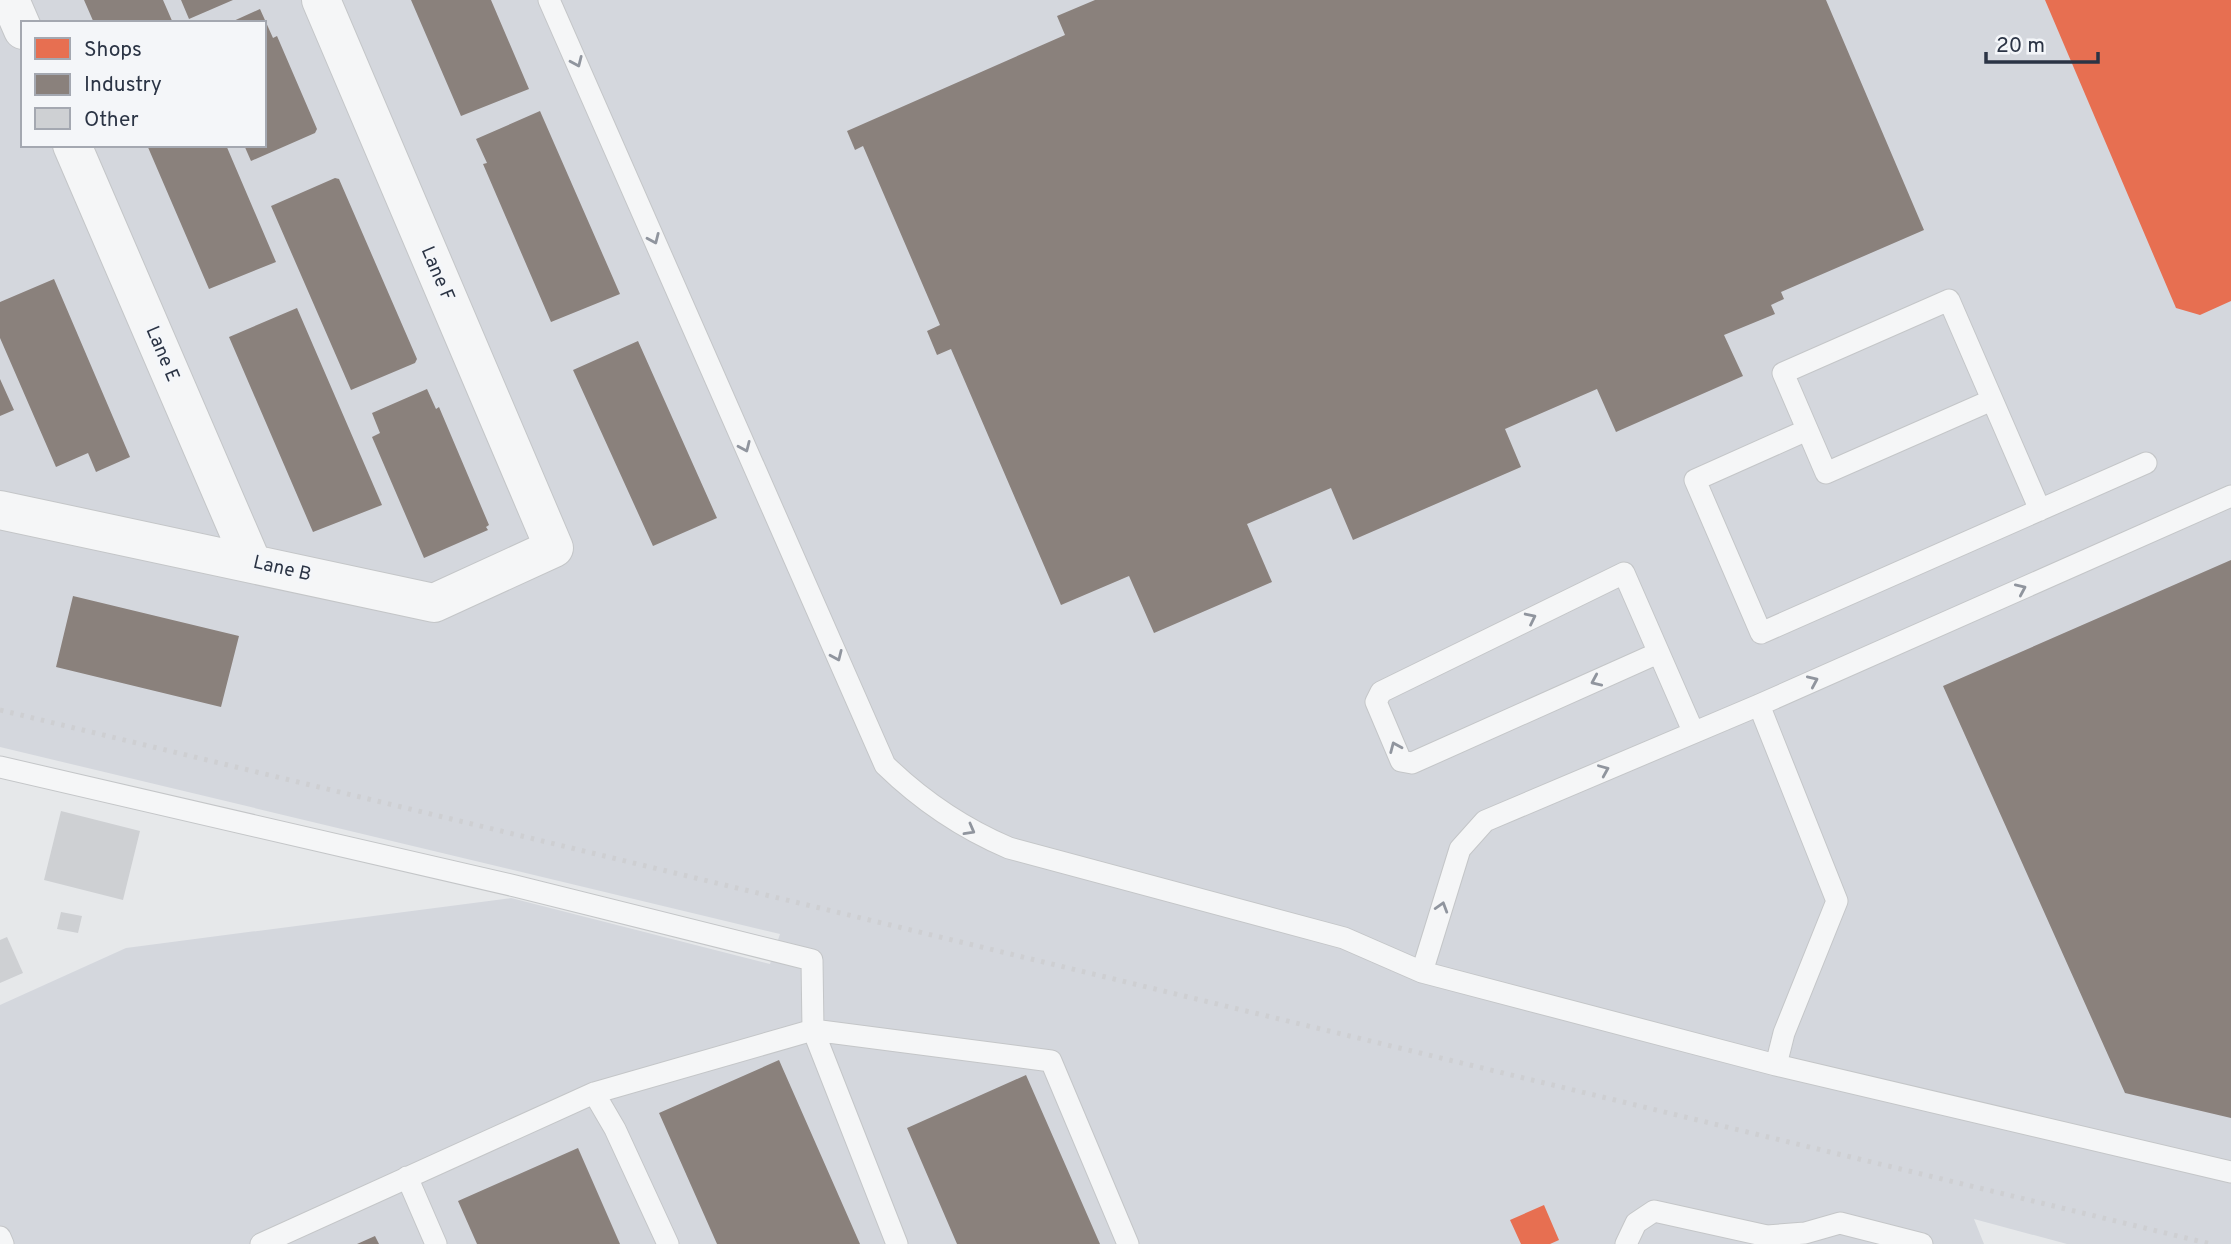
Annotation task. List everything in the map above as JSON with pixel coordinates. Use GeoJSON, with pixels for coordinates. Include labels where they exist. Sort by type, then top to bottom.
{"type":"FeatureCollection","features":[{"type":"Feature","properties":{"kind":"street"},"geometry":{"type":"LineString","coordinates":[[10,0],[21,25]]}},
{"type":"Feature","properties":{"kind":"street","name":"Lane F"},"geometry":{"type":"LineString","coordinates":[[321,0],[554,548]]}},
{"type":"Feature","properties":{"kind":"street","name":"Lane E"},"geometry":{"type":"LineString","coordinates":[[73,147],[253,563]]}},
{"type":"Feature","properties":{"kind":"street","name":"Lane B"},"geometry":{"type":"LineString","coordinates":[[0,510],[434,603],[554,548]]}},
{"type":"Feature","properties":{"kind":"lane"},"geometry":{"type":"LineString","coordinates":[[549,0],[885,765],[911,790],[970,831],[1009,848],[1344,938],[1422,972],[1776,1065],[2231,1172]]}},
{"type":"Feature","properties":{"kind":"lane"},"geometry":{"type":"LineString","coordinates":[[1992,400],[1826,473],[1783,373],[1949,300],[2040,510]]}},
{"type":"Feature","properties":{"kind":"lane"},"geometry":{"type":"LineString","coordinates":[[1807,430],[1695,480],[1761,633],[2146,463]]}},
{"type":"Feature","properties":{"kind":"lane"},"geometry":{"type":"LineString","coordinates":[[1422,972],[1460,849],[1485,821],[1759,705],[2231,496]]}},
{"type":"Feature","properties":{"kind":"lane"},"geometry":{"type":"LineString","coordinates":[[1658,653],[1412,763],[1401,761],[1376,702],[1381,692],[1624,573],[1693,731]]}},
{"type":"Feature","properties":{"kind":"lane"},"geometry":{"type":"LineString","coordinates":[[1759,705],[1838,901],[1784,1033],[1776,1065]]}},
{"type":"Feature","properties":{"kind":"lane"},"geometry":{"type":"LineString","coordinates":[[0,767],[515,887],[811,960],[813,1030],[897,1244]]}},
{"type":"Feature","properties":{"kind":"lane"},"geometry":{"type":"LineString","coordinates":[[261,1244],[594,1093],[813,1030],[1051,1061],[1128,1244]]}},
{"type":"Feature","properties":{"kind":"lane"},"geometry":{"type":"LineString","coordinates":[[594,1093],[615,1129],[668,1244]]}},
{"type":"Feature","properties":{"kind":"lane"},"geometry":{"type":"LineString","coordinates":[[407,1177],[436,1244]]}},
{"type":"Feature","properties":{"kind":"lane"},"geometry":{"type":"LineString","coordinates":[[1626,1244],[1636,1223],[1654,1211],[1766,1236],[1805,1233],[1840,1223],[1922,1244]]}},
{"type":"Feature","properties":{"kind":"lane"},"geometry":{"type":"LineString","coordinates":[[0,1237],[3,1244]]}},
{"type":"Feature","properties":{"kind":"shaded area"},"geometry":{"type":"Polygon","coordinates":[[[0,0],[2231,0],[2231,1244],[2067,1244],[1974,1219],[1984,1244],[0,1244],[0,1005],[126,948],[511,898],[770,964],[780,934],[0,747],[0,0]]]}},
{"type":"Feature","properties":{"kind":"building: Shops"},"geometry":{"type":"Polygon","coordinates":[[[2045,0],[2231,0],[2231,301],[2200,315],[2176,308],[2045,0]]]}},
{"type":"Feature","properties":{"kind":"building: Shops"},"geometry":{"type":"Polygon","coordinates":[[[1544,1205],[1559,1240],[1550,1244],[1521,1244],[1510,1220],[1544,1205]]]}},
{"type":"Feature","properties":{"kind":"building: Industry"},"geometry":{"type":"Polygon","coordinates":[[[84,0],[163,0],[172,21],[93,21],[84,0]]]}},
{"type":"Feature","properties":{"kind":"building: Industry"},"geometry":{"type":"Polygon","coordinates":[[[181,0],[233,0],[189,19],[181,0]]]}},
{"type":"Feature","properties":{"kind":"building: Industry"},"geometry":{"type":"Polygon","coordinates":[[[411,0],[491,0],[529,89],[461,116],[411,0]]]}},
{"type":"Feature","properties":{"kind":"building: Industry"},"geometry":{"type":"Polygon","coordinates":[[[1095,0],[1826,0],[1924,230],[1781,292],[1784,299],[1771,305],[1775,314],[1724,335],[1743,376],[1616,432],[1597,389],[1505,429],[1521,467],[1353,540],[1331,488],[1247,524],[1272,582],[1154,633],[1129,576],[1061,605],[951,349],[937,355],[927,331],[940,325],[863,146],[855,150],[847,131],[1065,35],[1057,16],[1095,0]]]}},
{"type":"Feature","properties":{"kind":"building: Industry"},"geometry":{"type":"Polygon","coordinates":[[[260,9],[265,21],[233,21],[260,9]]]}},
{"type":"Feature","properties":{"kind":"building: Industry"},"geometry":{"type":"Polygon","coordinates":[[[266,22],[273,38],[277,36],[317,129],[315,133],[251,161],[245,147],[266,147],[266,22]]]}},
{"type":"Feature","properties":{"kind":"building: Industry"},"geometry":{"type":"Polygon","coordinates":[[[540,111],[620,294],[551,322],[483,164],[487,163],[476,139],[540,111]]]}},
{"type":"Feature","properties":{"kind":"building: Industry"},"geometry":{"type":"Polygon","coordinates":[[[148,147],[227,147],[276,262],[209,289],[148,147]]]}},
{"type":"Feature","properties":{"kind":"building: Industry"},"geometry":{"type":"Polygon","coordinates":[[[335,178],[339,179],[417,359],[415,363],[351,390],[271,206],[335,178]]]}},
{"type":"Feature","properties":{"kind":"building: Industry"},"geometry":{"type":"Polygon","coordinates":[[[54,279],[130,457],[96,472],[88,453],[56,467],[0,338],[0,302],[54,279]]]}},
{"type":"Feature","properties":{"kind":"building: Industry"},"geometry":{"type":"Polygon","coordinates":[[[297,308],[382,505],[313,532],[229,337],[297,308]]]}},
{"type":"Feature","properties":{"kind":"building: Industry"},"geometry":{"type":"Polygon","coordinates":[[[638,341],[717,518],[653,546],[573,370],[638,341]]]}},
{"type":"Feature","properties":{"kind":"building: Industry"},"geometry":{"type":"Polygon","coordinates":[[[0,379],[14,410],[0,416],[0,379]]]}},
{"type":"Feature","properties":{"kind":"building: Industry"},"geometry":{"type":"Polygon","coordinates":[[[427,389],[436,409],[439,407],[489,525],[486,527],[488,530],[424,558],[372,437],[380,433],[372,413],[427,389]]]}},
{"type":"Feature","properties":{"kind":"building: Industry"},"geometry":{"type":"Polygon","coordinates":[[[2231,560],[2231,1118],[2125,1093],[1943,686],[2231,560]]]}},
{"type":"Feature","properties":{"kind":"building: Industry"},"geometry":{"type":"Polygon","coordinates":[[[73,596],[239,636],[221,707],[56,667],[73,596]]]}},
{"type":"Feature","properties":{"kind":"building: Industry"},"geometry":{"type":"Polygon","coordinates":[[[779,1060],[860,1244],[717,1244],[659,1113],[779,1060]]]}},
{"type":"Feature","properties":{"kind":"building: Industry"},"geometry":{"type":"Polygon","coordinates":[[[1026,1075],[1100,1244],[957,1244],[907,1128],[1026,1075]]]}},
{"type":"Feature","properties":{"kind":"building: Industry"},"geometry":{"type":"Polygon","coordinates":[[[578,1148],[620,1244],[477,1244],[458,1201],[578,1148]]]}},
{"type":"Feature","properties":{"kind":"building: Industry"},"geometry":{"type":"Polygon","coordinates":[[[375,1236],[379,1244],[357,1244],[375,1236]]]}},
{"type":"Feature","properties":{"kind":"building: Other"},"geometry":{"type":"Polygon","coordinates":[[[61,811],[140,831],[123,900],[44,880],[61,811]]]}},
{"type":"Feature","properties":{"kind":"building: Other"},"geometry":{"type":"Polygon","coordinates":[[[61,912],[82,916],[78,933],[57,929],[61,912]]]}},
{"type":"Feature","properties":{"kind":"building: Other"},"geometry":{"type":"Polygon","coordinates":[[[7,937],[23,973],[0,983],[0,940],[7,937]]]}},
{"type":"Feature","properties":{"kind":"railway"},"geometry":{"type":"LineString","coordinates":[[0,710],[2211,1244]]}}]}
